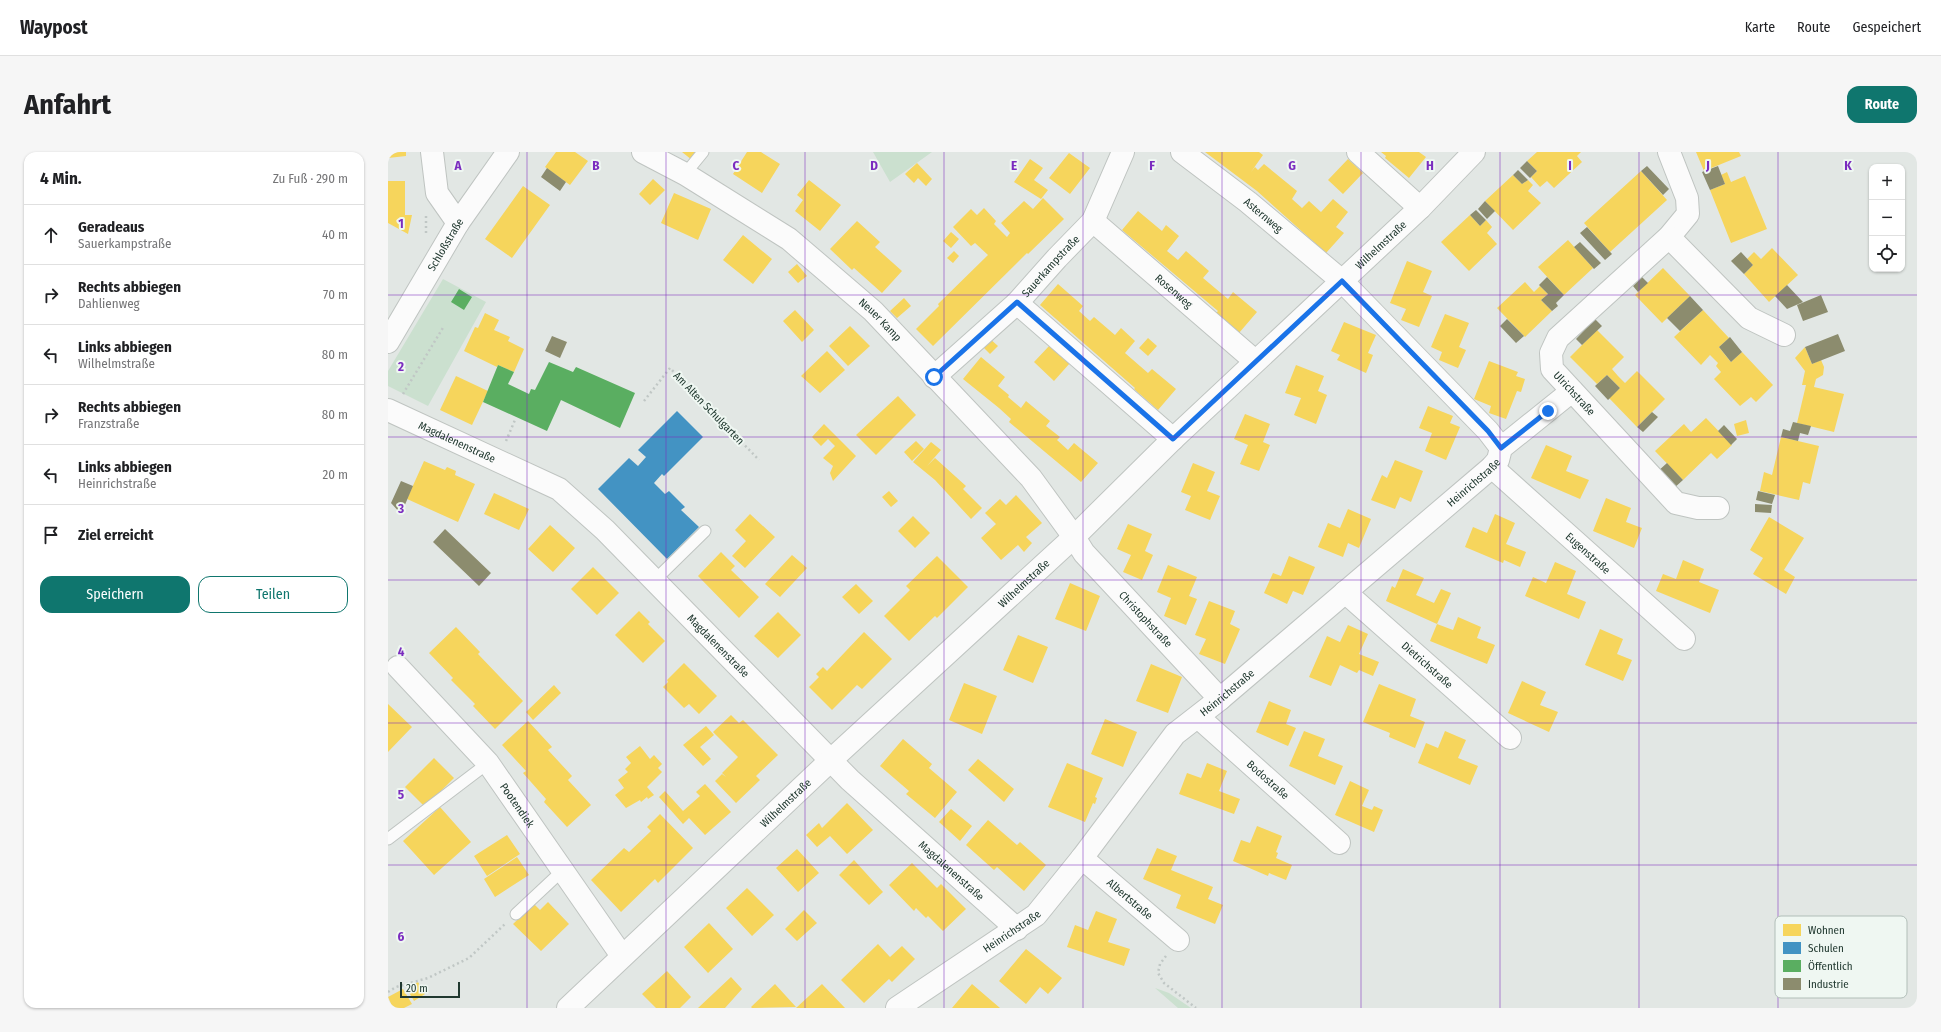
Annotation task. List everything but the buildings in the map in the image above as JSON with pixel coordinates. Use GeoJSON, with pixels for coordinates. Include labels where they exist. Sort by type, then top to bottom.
{"type":"FeatureCollection","features":[{"type":"Feature","properties":{"kind":"street"},"geometry":{"type":"LineString","coordinates":[[432,152],[437,193],[458,223]]}},
{"type":"Feature","properties":{"kind":"street","name":"Schloßstraße"},"geometry":{"type":"LineString","coordinates":[[388,342],[458,223],[508,152]]}},
{"type":"Feature","properties":{"kind":"street","name":"Neuer Kamp"},"geometry":{"type":"LineString","coordinates":[[643,152],[686,174],[789,239],[873,311],[1031,478],[1074,537]]}},
{"type":"Feature","properties":{"kind":"street","name":"Sauerkampstraße"},"geometry":{"type":"LineString","coordinates":[[934,377],[1017,302],[1093,221],[1123,152]]}},
{"type":"Feature","properties":{"kind":"street","name":"Asternweg"},"geometry":{"type":"LineString","coordinates":[[1182,152],[1248,202],[1342,281],[1488,431],[1501,448]]}},
{"type":"Feature","properties":{"kind":"street"},"geometry":{"type":"LineString","coordinates":[[1358,152],[1420,208]]}},
{"type":"Feature","properties":{"kind":"street","name":"Wilhelmstraße"},"geometry":{"type":"LineString","coordinates":[[568,1008],[831,760],[1074,537],[1173,439],[1255,361],[1420,208],[1474,152]]}},
{"type":"Feature","properties":{"kind":"street","name":"Ulrichstraße"},"geometry":{"type":"LineString","coordinates":[[1669,152],[1686,198],[1688,214],[1669,237],[1558,338],[1551,353],[1552,369],[1676,503],[1698,508],[1718,508]]}},
{"type":"Feature","properties":{"kind":"street","name":"Rosenweg"},"geometry":{"type":"LineString","coordinates":[[1093,221],[1255,361]]}},
{"type":"Feature","properties":{"kind":"street"},"geometry":{"type":"LineString","coordinates":[[1669,237],[1749,318],[1784,335]]}},
{"type":"Feature","properties":{"kind":"street"},"geometry":{"type":"LineString","coordinates":[[1017,302],[1173,439]]}},
{"type":"Feature","properties":{"kind":"street","name":"Heinrichstraße"},"geometry":{"type":"LineString","coordinates":[[897,1008],[1036,915],[1082,858],[1175,734],[1220,699],[1492,468],[1498,460],[1501,448],[1572,391]]}},
{"type":"Feature","properties":{"kind":"street","name":"Magdalenenstraße"},"geometry":{"type":"LineString","coordinates":[[390,411],[559,489],[605,530],[850,780],[1017,929]]}},
{"type":"Feature","properties":{"kind":"street","name":"Eugenstraße"},"geometry":{"type":"LineString","coordinates":[[1492,468],[1684,639]]}},
{"type":"Feature","properties":{"kind":"street","name":"Christophstraße"},"geometry":{"type":"LineString","coordinates":[[1074,537],[1084,553],[1220,699]]}},
{"type":"Feature","properties":{"kind":"street","name":"Dietrichstraße"},"geometry":{"type":"LineString","coordinates":[[1345,592],[1510,738]]}},
{"type":"Feature","properties":{"kind":"street","name":"Pootendiek"},"geometry":{"type":"LineString","coordinates":[[398,667],[488,763],[622,956]]}},
{"type":"Feature","properties":{"kind":"street","name":"Bodostraße"},"geometry":{"type":"LineString","coordinates":[[1198,717],[1340,843]]}},
{"type":"Feature","properties":{"kind":"street","name":"Albertstraße"},"geometry":{"type":"LineString","coordinates":[[1082,858],[1178,940]]}},
{"type":"Feature","properties":{"kind":"lane"},"geometry":{"type":"LineString","coordinates":[[686,174],[703,152]]}},
{"type":"Feature","properties":{"kind":"lane"},"geometry":{"type":"LineString","coordinates":[[654,581],[705,531]]}},
{"type":"Feature","properties":{"kind":"lane"},"geometry":{"type":"LineString","coordinates":[[388,839],[488,763]]}},
{"type":"Feature","properties":{"kind":"lane"},"geometry":{"type":"LineString","coordinates":[[516,914],[562,871]]}},
{"type":"Feature","properties":{"kind":"path"},"geometry":{"type":"LineString","coordinates":[[390,411],[444,326]]}},
{"type":"Feature","properties":{"kind":"path","name":"Am Alten Schulgarten"},"geometry":{"type":"LineString","coordinates":[[644,401],[670,368],[759,460]]}},
{"type":"Feature","properties":{"kind":"path"},"geometry":{"type":"LineString","coordinates":[[388,992],[396,987],[428,978],[469,958],[516,914]]}},
{"type":"Feature","properties":{"kind":"path"},"geometry":{"type":"LineString","coordinates":[[1178,940],[1160,964],[1158,973],[1164,983],[1196,1008]]}},
{"type":"Feature","properties":{"kind":"green space"},"geometry":{"type":"Polygon","coordinates":[[[873,152],[932,152],[890,182],[873,152]]]}},
{"type":"Feature","properties":{"kind":"green space"},"geometry":{"type":"Polygon","coordinates":[[[443,279],[486,302],[428,406],[388,386],[388,371],[443,279]]]}},
{"type":"Feature","properties":{"kind":"green space"},"geometry":{"type":"Polygon","coordinates":[[[1155,988],[1169,993],[1191,1008],[1178,1008],[1155,988]]]}},
{"type":"Feature","properties":{"kind":"route"},"geometry":{"type":"LineString","coordinates":[[934,377],[1017,302],[1173,439],[1342,281],[1488,431],[1501,448],[1548,411]]}}]}
